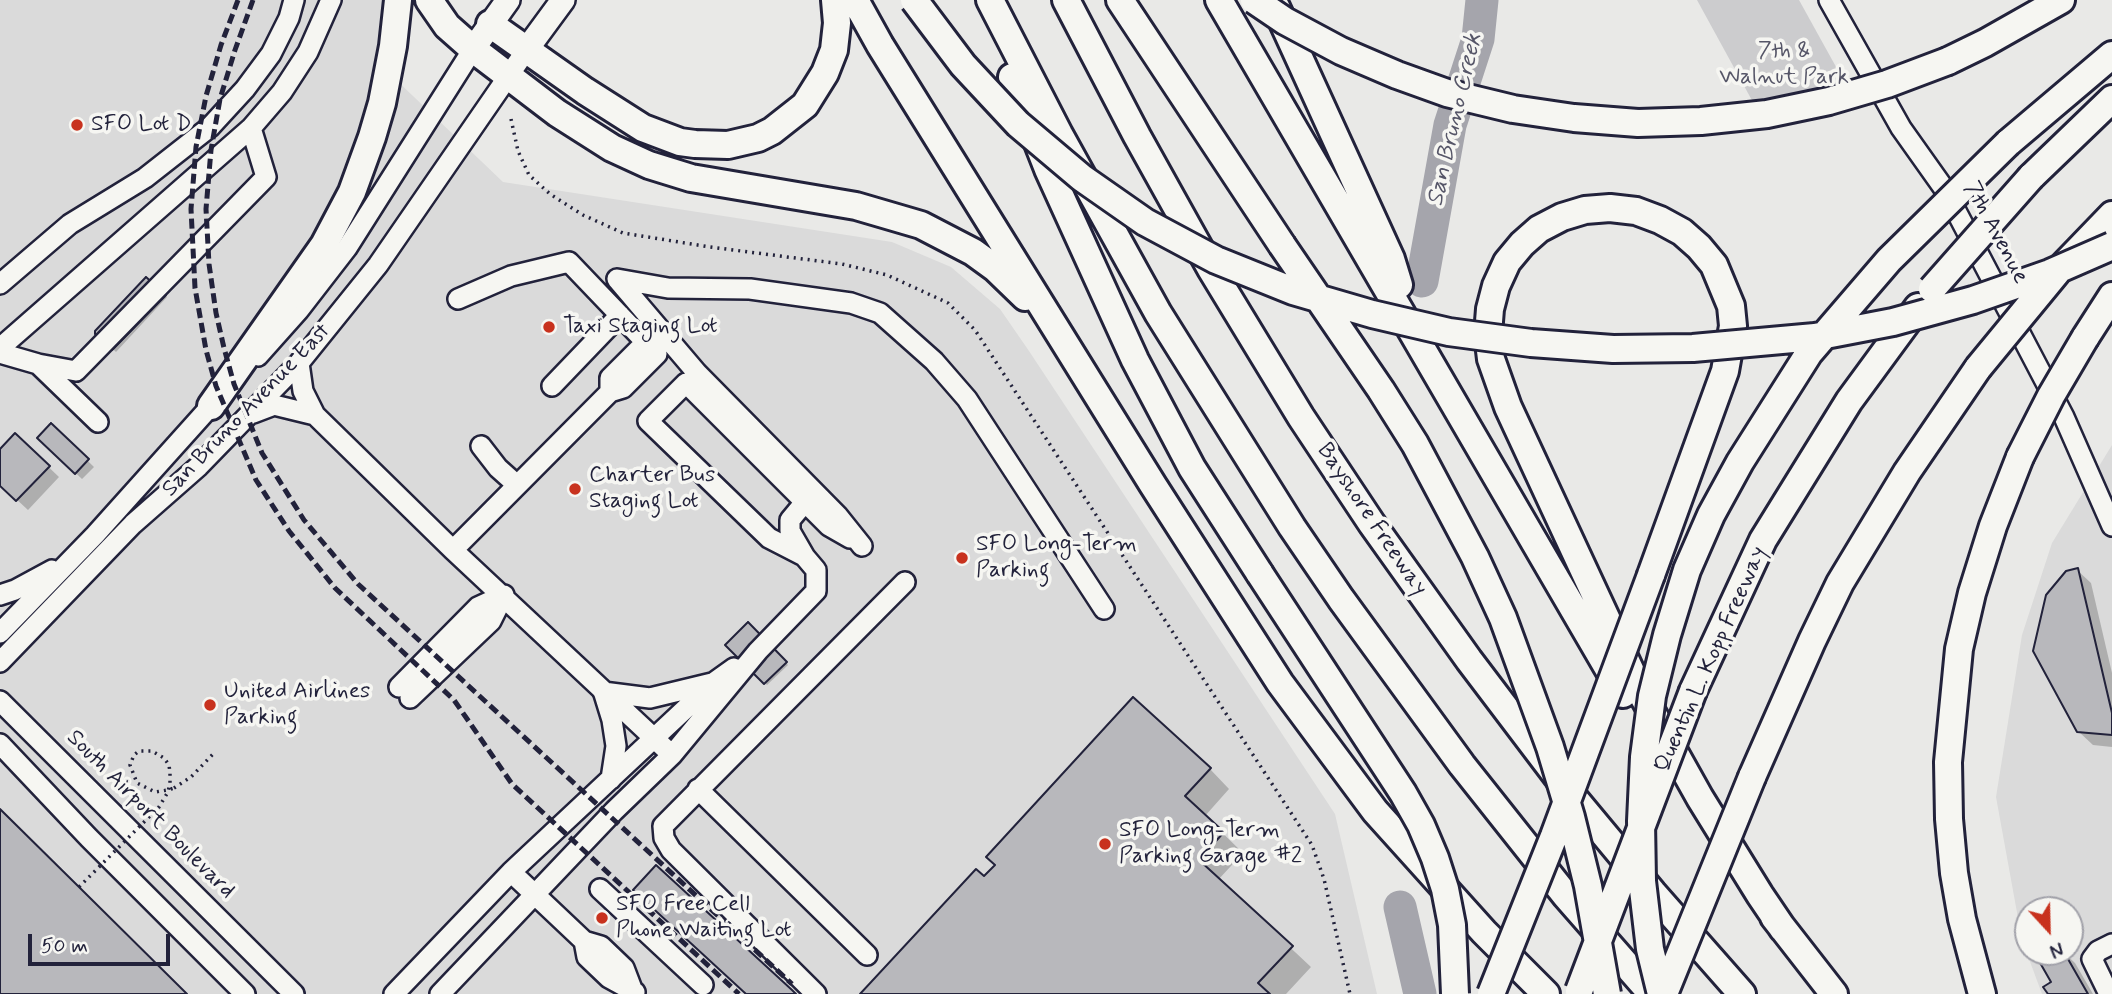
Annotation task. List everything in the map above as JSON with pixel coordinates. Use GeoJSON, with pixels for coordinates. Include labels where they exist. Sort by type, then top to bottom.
{"type":"FeatureCollection","features":[{"type":"Feature","properties":{"kind":"highway"},"geometry":{"type":"LineString","coordinates":[[211,406],[324,245],[352,192],[382,103],[398,0]]}},
{"type":"Feature","properties":{"kind":"highway"},"geometry":{"type":"LineString","coordinates":[[429,0],[447,26],[473,50],[593,137],[621,153],[666,171],[719,184],[880,212],[921,225],[949,238],[995,268],[1024,296],[1055,334],[1110,415]]}},
{"type":"Feature","properties":{"kind":"highway"},"geometry":{"type":"LineString","coordinates":[[490,24],[643,128],[680,142],[728,145],[772,131],[795,115],[813,94],[834,50],[837,23],[835,0]]}},
{"type":"Feature","properties":{"kind":"highway"},"geometry":{"type":"LineString","coordinates":[[855,0],[880,45],[1110,415],[1250,637],[1326,748],[1426,870],[1546,994]]}},
{"type":"Feature","properties":{"kind":"highway"},"geometry":{"type":"LineString","coordinates":[[914,0],[962,65],[1018,124],[1082,178],[1145,222],[1192,248],[1253,276],[1332,303],[1437,329],[1531,343],[1613,349],[1693,348],[1774,342],[1854,330],[1947,308],[2050,274],[2112,246]]}},
{"type":"Feature","properties":{"kind":"highway"},"geometry":{"type":"LineString","coordinates":[[983,0],[1048,169],[1135,360],[1192,468],[1403,793],[1421,825],[1445,890],[1453,936],[1455,994]]}},
{"type":"Feature","properties":{"kind":"highway"},"geometry":{"type":"LineString","coordinates":[[989,0],[1065,146],[1158,313],[1292,527],[1387,664],[1462,765],[1566,895],[1652,994]]}},
{"type":"Feature","properties":{"kind":"highway","name":"Bayshore Freeway"},"geometry":{"type":"LineString","coordinates":[[1066,0],[1211,269],[1301,417],[1372,524],[1481,677],[1569,792],[1742,994]]}},
{"type":"Feature","properties":{"kind":"highway"},"geometry":{"type":"LineString","coordinates":[[1120,0],[1381,390],[1415,444],[1475,557],[1503,618],[1536,707],[1571,817],[1587,886],[1606,994]]}},
{"type":"Feature","properties":{"kind":"highway"},"geometry":{"type":"LineString","coordinates":[[1219,0],[1639,721],[1705,823],[1834,994]]}},
{"type":"Feature","properties":{"kind":"highway"},"geometry":{"type":"LineString","coordinates":[[1254,0],[1285,21],[1341,51],[1447,93],[1574,118],[1638,123],[1688,122],[1767,114],[1829,101],[1887,84],[1948,61],[2061,0]]}},
{"type":"Feature","properties":{"kind":"highway"},"geometry":{"type":"LineString","coordinates":[[1273,0],[1391,259],[1417,340]]}},
{"type":"Feature","properties":{"kind":"highway"},"geometry":{"type":"LineString","coordinates":[[1664,994],[1650,949],[1642,881],[1640,821],[1644,757],[1652,696],[1667,635],[1687,570],[1712,515],[1740,462],[1809,353],[1889,260],[2008,143],[2112,55]]}},
{"type":"Feature","properties":{"kind":"highway","name":"Quentin L. Kopp Freeway"},"geometry":{"type":"LineString","coordinates":[[1578,993],[1693,691],[1763,540],[1805,469],[1849,401],[1932,289],[2031,177],[2112,99]]}},
{"type":"Feature","properties":{"kind":"highway"},"geometry":{"type":"LineString","coordinates":[[1491,994],[1545,859],[1651,575],[1725,371],[1733,326],[1731,306],[1714,265],[1682,232],[1636,211],[1610,208],[1585,210],[1562,217],[1539,229],[1507,262],[1496,286],[1490,309],[1490,359],[1508,407],[1639,689],[1700,798],[1783,929]]}},
{"type":"Feature","properties":{"kind":"highway"},"geometry":{"type":"LineString","coordinates":[[1664,994],[1752,777],[1840,583],[1907,472],[1978,368],[2060,269],[2112,215]]}},
{"type":"Feature","properties":{"kind":"highway"},"geometry":{"type":"LineString","coordinates":[[1982,994],[1962,919],[1949,819],[1948,762],[1959,649],[1972,593],[1993,526],[2020,457],[2050,396],[2112,296]]}},
{"type":"Feature","properties":{"kind":"main road","name":"San Bruno Avenue East"},"geometry":{"type":"LineString","coordinates":[[473,50],[508,0]]}},
{"type":"Feature","properties":{"kind":"main road","name":"San Bruno Avenue East"},"geometry":{"type":"LineString","coordinates":[[527,50],[564,0]]}},
{"type":"Feature","properties":{"kind":"street"},"geometry":{"type":"LineString","coordinates":[[0,284],[70,224],[145,178],[210,127],[245,89],[271,54],[289,18],[294,0]]}},
{"type":"Feature","properties":{"kind":"street"},"geometry":{"type":"LineString","coordinates":[[251,128],[266,177],[76,371],[38,365],[0,351],[251,128],[282,92],[308,52],[331,0]]}},
{"type":"Feature","properties":{"kind":"street","name":"7th Avenue"},"geometry":{"type":"LineString","coordinates":[[1829,0],[1900,128],[1945,190],[2064,417],[2112,526]]}},
{"type":"Feature","properties":{"kind":"street","name":"San Bruno Avenue East"},"geometry":{"type":"LineString","coordinates":[[0,633],[72,559],[285,326],[342,256],[473,50]]}},
{"type":"Feature","properties":{"kind":"street","name":"San Bruno Avenue East"},"geometry":{"type":"LineString","coordinates":[[0,662],[133,524],[200,466],[299,363],[373,272],[527,50]]}},
{"type":"Feature","properties":{"kind":"street"},"geometry":{"type":"LineString","coordinates":[[453,550],[610,392],[624,388],[651,348],[569,262],[511,276],[458,299]]}},
{"type":"Feature","properties":{"kind":"street"},"geometry":{"type":"LineString","coordinates":[[805,557],[769,538],[648,421],[686,383],[829,526],[862,546],[838,516],[697,373],[617,279],[668,288],[750,289],[851,303],[880,313],[934,361],[967,399],[1104,610]]}},
{"type":"Feature","properties":{"kind":"street"},"geometry":{"type":"LineString","coordinates":[[552,386],[620,315]]}},
{"type":"Feature","properties":{"kind":"street"},"geometry":{"type":"LineString","coordinates":[[299,363],[303,391],[315,415],[453,550],[672,755]]}},
{"type":"Feature","properties":{"kind":"street"},"geometry":{"type":"LineString","coordinates":[[38,365],[98,422]]}},
{"type":"Feature","properties":{"kind":"street"},"geometry":{"type":"LineString","coordinates":[[252,413],[275,405],[315,415]]}},
{"type":"Feature","properties":{"kind":"street"},"geometry":{"type":"LineString","coordinates":[[481,446],[498,468],[517,485]]}},
{"type":"Feature","properties":{"kind":"street"},"geometry":{"type":"LineString","coordinates":[[440,994],[614,811],[672,755],[758,651],[816,591],[816,570],[790,531],[790,520],[805,502]]}},
{"type":"Feature","properties":{"kind":"street"},"geometry":{"type":"LineString","coordinates":[[0,595],[15,590],[72,559]]}},
{"type":"Feature","properties":{"kind":"street"},"geometry":{"type":"LineString","coordinates":[[816,994],[671,850],[664,838],[663,826],[905,582]]}},
{"type":"Feature","properties":{"kind":"street"},"geometry":{"type":"LineString","coordinates":[[405,693],[491,621],[504,595]]}},
{"type":"Feature","properties":{"kind":"street"},"geometry":{"type":"LineString","coordinates":[[394,994],[511,872],[713,683],[758,651]]}},
{"type":"Feature","properties":{"kind":"street"},"geometry":{"type":"LineString","coordinates":[[603,692],[650,698],[713,683]]}},
{"type":"Feature","properties":{"kind":"street"},"geometry":{"type":"LineString","coordinates":[[603,692],[612,720],[616,747],[611,779]]}},
{"type":"Feature","properties":{"kind":"street","name":"South Airport Boulevard"},"geometry":{"type":"LineString","coordinates":[[0,701],[294,994]]}},
{"type":"Feature","properties":{"kind":"street"},"geometry":{"type":"LineString","coordinates":[[0,744],[89,838],[245,994]]}},
{"type":"Feature","properties":{"kind":"street"},"geometry":{"type":"LineString","coordinates":[[698,789],[867,955]]}},
{"type":"Feature","properties":{"kind":"street"},"geometry":{"type":"LineString","coordinates":[[511,872],[584,941],[587,957],[609,978],[635,991]]}},
{"type":"Feature","properties":{"kind":"street"},"geometry":{"type":"LineString","coordinates":[[600,889],[703,991]]}},
{"type":"Feature","properties":{"kind":"street"},"geometry":{"type":"LineString","coordinates":[[2109,994],[2092,959],[2098,951],[2112,944]]}},
{"type":"Feature","properties":{"kind":"path"},"geometry":{"type":"LineString","coordinates":[[510,119],[518,151],[529,176],[550,194],[583,215],[623,233],[842,264],[887,275],[948,303],[975,330],[1312,845],[1324,879],[1350,994]]}},
{"type":"Feature","properties":{"kind":"path"},"geometry":{"type":"LineString","coordinates":[[79,887],[159,807],[168,792],[170,783],[170,773],[164,758],[152,751],[139,751],[134,755],[130,765],[136,783],[155,792],[168,790],[174,788],[186,782],[215,752]]}},
{"type":"Feature","properties":{"kind":"shaded area"},"geometry":{"type":"Polygon","coordinates":[[[0,0],[399,0],[391,75],[503,182],[892,242],[951,267],[1000,309],[1335,814],[1377,994],[0,994],[0,0]]]}},
{"type":"Feature","properties":{"kind":"shaded area"},"geometry":{"type":"Polygon","coordinates":[[[2112,445],[2112,994],[2042,994],[2032,966],[2084,966],[2084,896],[2014,896],[1996,797],[2022,635],[2052,543],[2112,445]]]}},
{"type":"Feature","properties":{"kind":"green space","name":"7th & Walnut Park"},"geometry":{"type":"Polygon","coordinates":[[[1697,0],[1799,0],[1856,103],[1760,115],[1697,0]]]}},
{"type":"Feature","properties":{"kind":"building"},"geometry":{"type":"Polygon","coordinates":[[[146,277],[166,295],[112,350],[95,331],[146,277]]]}},
{"type":"Feature","properties":{"kind":"building"},"geometry":{"type":"Polygon","coordinates":[[[51,423],[89,459],[75,474],[37,438],[51,423]]]}},
{"type":"Feature","properties":{"kind":"building"},"geometry":{"type":"Polygon","coordinates":[[[15,433],[50,466],[16,501],[0,486],[0,449],[15,433]]]}},
{"type":"Feature","properties":{"kind":"building"},"geometry":{"type":"Polygon","coordinates":[[[2078,568],[2112,713],[2112,735],[2077,732],[2033,651],[2046,595],[2066,571],[2078,568]]]}},
{"type":"Feature","properties":{"kind":"building"},"geometry":{"type":"Polygon","coordinates":[[[748,622],[787,662],[764,684],[725,645],[748,622]]]}},
{"type":"Feature","properties":{"kind":"building","name":"SFO Long-Term Parking Garage #2"},"geometry":{"type":"Polygon","coordinates":[[[1133,697],[1211,768],[1185,796],[1224,832],[1199,860],[1293,946],[1258,983],[1270,994],[860,994],[976,869],[984,876],[995,865],[986,857],[1133,697]]]}},
{"type":"Feature","properties":{"kind":"building"},"geometry":{"type":"Polygon","coordinates":[[[0,809],[79,887],[187,994],[0,994],[0,809]]]}},
{"type":"Feature","properties":{"kind":"building"},"geometry":{"type":"Polygon","coordinates":[[[656,865],[796,994],[746,994],[633,890],[656,865]]]}},
{"type":"Feature","properties":{"kind":"building"},"geometry":{"type":"Polygon","coordinates":[[[2042,966],[2072,966],[2088,994],[2048,994],[2043,987],[2051,982],[2042,966]]]}},
{"type":"Feature","properties":{"kind":"waterway","name":"San Bruno Creek"},"geometry":{"type":"LineString","coordinates":[[1422,281],[1450,125],[1478,39],[1482,0]]}},
{"type":"Feature","properties":{"kind":"waterway","name":"San Bruno Creek"},"geometry":{"type":"LineString","coordinates":[[1400,907],[1420,994]]}},
{"type":"Feature","properties":{"kind":"railway"},"geometry":{"type":"LineString","coordinates":[[238,0],[206,96],[196,147],[191,209],[195,288],[206,350],[216,386],[256,480],[289,531],[335,588],[454,700],[512,784],[739,994]]}},
{"type":"Feature","properties":{"kind":"railway"},"geometry":{"type":"LineString","coordinates":[[253,0],[220,99],[211,150],[206,209],[209,264],[224,348],[234,384],[262,453],[304,520],[358,584],[792,984]]}},
{"type":"Feature","properties":{"kind":"place","name":"SFO Lot D"},"geometry":{"type":"Point","coordinates":[77,125]}},
{"type":"Feature","properties":{"kind":"place","name":"Taxi Staging Lot"},"geometry":{"type":"Point","coordinates":[549,327]}},
{"type":"Feature","properties":{"kind":"place","name":"Charter Bus Staging Lot"},"geometry":{"type":"Point","coordinates":[575,489]}},
{"type":"Feature","properties":{"kind":"place","name":"SFO Long-Term Parking"},"geometry":{"type":"Point","coordinates":[962,558]}},
{"type":"Feature","properties":{"kind":"place","name":"United Airlines Parking"},"geometry":{"type":"Point","coordinates":[210,705]}},
{"type":"Feature","properties":{"kind":"place","name":"SFO Long-Term Parking Garage #2"},"geometry":{"type":"Point","coordinates":[1105,844]}},
{"type":"Feature","properties":{"kind":"place","name":"SFO Free Cell Phone Waiting Lot"},"geometry":{"type":"Point","coordinates":[602,918]}}]}
